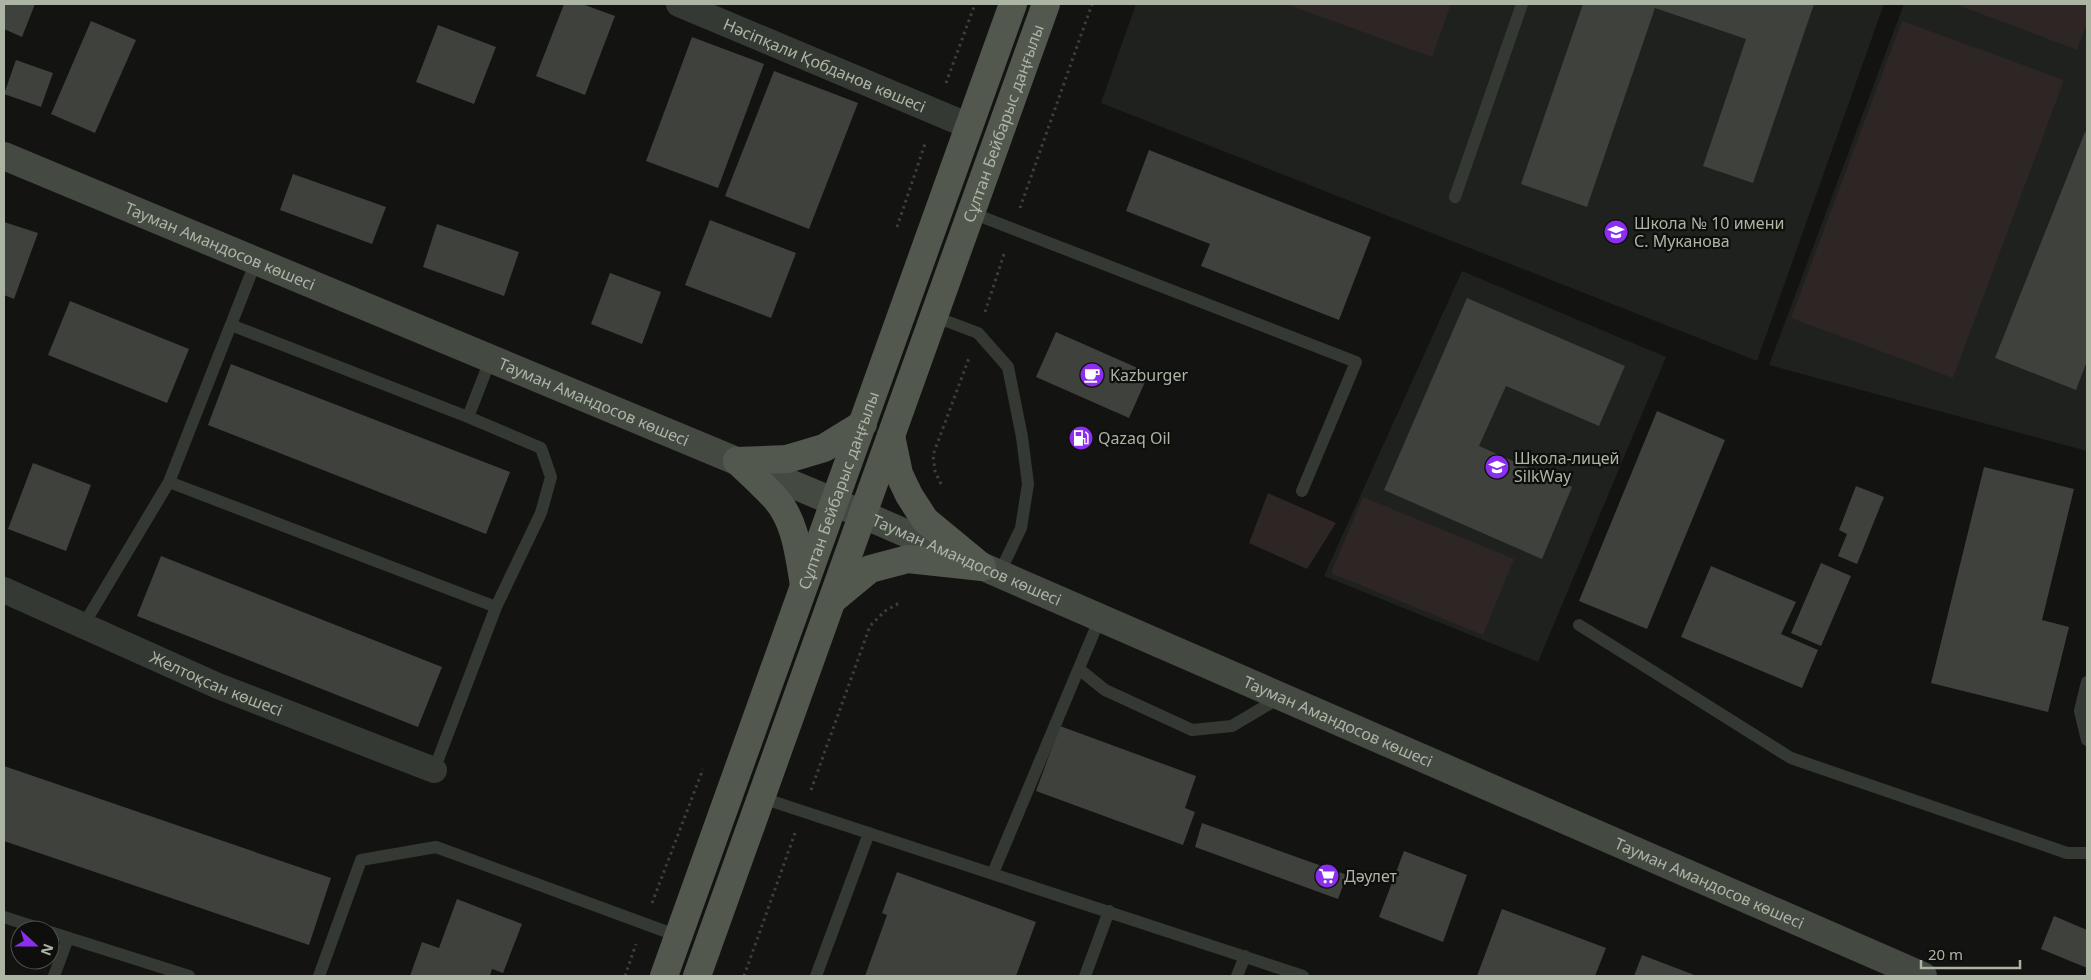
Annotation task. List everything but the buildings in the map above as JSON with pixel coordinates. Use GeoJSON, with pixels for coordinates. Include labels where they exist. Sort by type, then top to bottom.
{"type":"FeatureCollection","features":[{"type":"Feature","properties":{"kind":"main road","name":"Сұлтан Бейбарыс даңғылы"},"geometry":{"type":"LineString","coordinates":[[664,976],[1013,4]]}},
{"type":"Feature","properties":{"kind":"main road","name":"Сұлтан Бейбарыс даңғылы"},"geometry":{"type":"LineString","coordinates":[[697,976],[864,516],[891,433],[1046,4]]}},
{"type":"Feature","properties":{"kind":"main road","name":"Тауман Амандосов көшесі"},"geometry":{"type":"LineString","coordinates":[[4,156],[834,502],[1923,976]]}},
{"type":"Feature","properties":{"kind":"main road"},"geometry":{"type":"LineString","coordinates":[[737,461],[787,459],[824,448],[863,424]]}},
{"type":"Feature","properties":{"kind":"main road"},"geometry":{"type":"LineString","coordinates":[[891,433],[899,474],[909,495],[925,520],[991,570]]}},
{"type":"Feature","properties":{"kind":"main road"},"geometry":{"type":"LineString","coordinates":[[737,461],[777,501],[790,524],[795,537],[804,586]]}},
{"type":"Feature","properties":{"kind":"main road"},"geometry":{"type":"LineString","coordinates":[[833,599],[870,569],[908,559],[991,570]]}},
{"type":"Feature","properties":{"kind":"street","name":"Нәсіпқали Қобданов көшесі"},"geometry":{"type":"LineString","coordinates":[[679,4],[970,126]]}},
{"type":"Feature","properties":{"kind":"street","name":"Желтоқсан көшесі"},"geometry":{"type":"LineString","coordinates":[[4,590],[84,624],[218,686],[434,770]]}},
{"type":"Feature","properties":{"kind":"lane"},"geometry":{"type":"LineString","coordinates":[[1455,197],[1522,4]]}},
{"type":"Feature","properties":{"kind":"lane"},"geometry":{"type":"LineString","coordinates":[[972,213],[1356,362],[1302,491]]}},
{"type":"Feature","properties":{"kind":"lane"},"geometry":{"type":"LineString","coordinates":[[84,624],[169,482],[256,261]]}},
{"type":"Feature","properties":{"kind":"lane"},"geometry":{"type":"LineString","coordinates":[[933,316],[978,333],[1008,367],[1022,437],[1028,484],[1021,528],[991,570]]}},
{"type":"Feature","properties":{"kind":"lane"},"geometry":{"type":"LineString","coordinates":[[231,325],[468,416],[541,448],[552,477],[541,513],[496,607],[434,770]]}},
{"type":"Feature","properties":{"kind":"lane"},"geometry":{"type":"LineString","coordinates":[[468,416],[491,358]]}},
{"type":"Feature","properties":{"kind":"lane"},"geometry":{"type":"LineString","coordinates":[[169,482],[496,607]]}},
{"type":"Feature","properties":{"kind":"lane"},"geometry":{"type":"LineString","coordinates":[[993,873],[1100,618]]}},
{"type":"Feature","properties":{"kind":"lane"},"geometry":{"type":"LineString","coordinates":[[1580,625],[1791,758],[2067,853],[2087,853]]}},
{"type":"Feature","properties":{"kind":"lane"},"geometry":{"type":"LineString","coordinates":[[1079,669],[1105,690],[1192,730],[1232,726],[1282,697]]}},
{"type":"Feature","properties":{"kind":"lane"},"geometry":{"type":"LineString","coordinates":[[2087,682],[2080,711],[2087,740]]}},
{"type":"Feature","properties":{"kind":"lane"},"geometry":{"type":"LineString","coordinates":[[762,798],[1303,976]]}},
{"type":"Feature","properties":{"kind":"lane"},"geometry":{"type":"LineString","coordinates":[[816,976],[869,833]]}},
{"type":"Feature","properties":{"kind":"lane"},"geometry":{"type":"LineString","coordinates":[[318,976],[361,860],[436,847],[678,936]]}},
{"type":"Feature","properties":{"kind":"lane"},"geometry":{"type":"LineString","coordinates":[[1085,976],[1109,911]]}},
{"type":"Feature","properties":{"kind":"lane"},"geometry":{"type":"LineString","coordinates":[[60,935],[153,971],[189,976]]}},
{"type":"Feature","properties":{"kind":"lane"},"geometry":{"type":"LineString","coordinates":[[54,976],[68,938]]}},
{"type":"Feature","properties":{"kind":"lane"},"geometry":{"type":"LineString","coordinates":[[1237,976],[1245,956]]}},
{"type":"Feature","properties":{"kind":"path"},"geometry":{"type":"LineString","coordinates":[[895,233],[975,4]]}},
{"type":"Feature","properties":{"kind":"path"},"geometry":{"type":"LineString","coordinates":[[744,976],[870,626],[885,611],[901,602]]}},
{"type":"Feature","properties":{"kind":"path"},"geometry":{"type":"LineString","coordinates":[[625,976],[704,765]]}},
{"type":"Feature","properties":{"kind":"shaded area","name":"Школа № 10 имени С. Муканова"},"geometry":{"type":"Polygon","coordinates":[[[1136,4],[1884,4],[1757,361],[1101,103],[1136,4]]]}},
{"type":"Feature","properties":{"kind":"shaded area"},"geometry":{"type":"Polygon","coordinates":[[[1286,4],[1451,4],[1432,57],[1286,4]]]}},
{"type":"Feature","properties":{"kind":"shaded area"},"geometry":{"type":"Polygon","coordinates":[[[1904,4],[2087,4],[2087,451],[1769,365],[1904,4]]]}},
{"type":"Feature","properties":{"kind":"shaded area"},"geometry":{"type":"Polygon","coordinates":[[[1955,4],[2087,4],[2087,23],[2077,50],[1955,4]]]}},
{"type":"Feature","properties":{"kind":"shaded area"},"geometry":{"type":"Polygon","coordinates":[[[1902,21],[2064,80],[1953,378],[1791,318],[1902,21]]]}},
{"type":"Feature","properties":{"kind":"shaded area","name":"Школа-лицей SilkWay"},"geometry":{"type":"Polygon","coordinates":[[[1462,271],[1666,357],[1538,662],[1324,576],[1462,271]]]}},
{"type":"Feature","properties":{"kind":"shaded area"},"geometry":{"type":"Polygon","coordinates":[[[1268,493],[1336,523],[1307,569],[1249,543],[1268,493]]]}},
{"type":"Feature","properties":{"kind":"shaded area"},"geometry":{"type":"Polygon","coordinates":[[[1363,497],[1514,559],[1483,635],[1331,573],[1363,497]]]}},
{"type":"Feature","properties":{"kind":"place","name":"Школа № 10 имени С. Муканова"},"geometry":{"type":"Point","coordinates":[1616,232]}},
{"type":"Feature","properties":{"kind":"place","name":"Kazburger"},"geometry":{"type":"Point","coordinates":[1092,375]}},
{"type":"Feature","properties":{"kind":"place","name":"Qazaq Oil"},"geometry":{"type":"Point","coordinates":[1081,438]}},
{"type":"Feature","properties":{"kind":"place","name":"Школа-лицей SilkWay"},"geometry":{"type":"Point","coordinates":[1497,467]}},
{"type":"Feature","properties":{"kind":"place","name":"Дәулет"},"geometry":{"type":"Point","coordinates":[1327,876]}}]}
